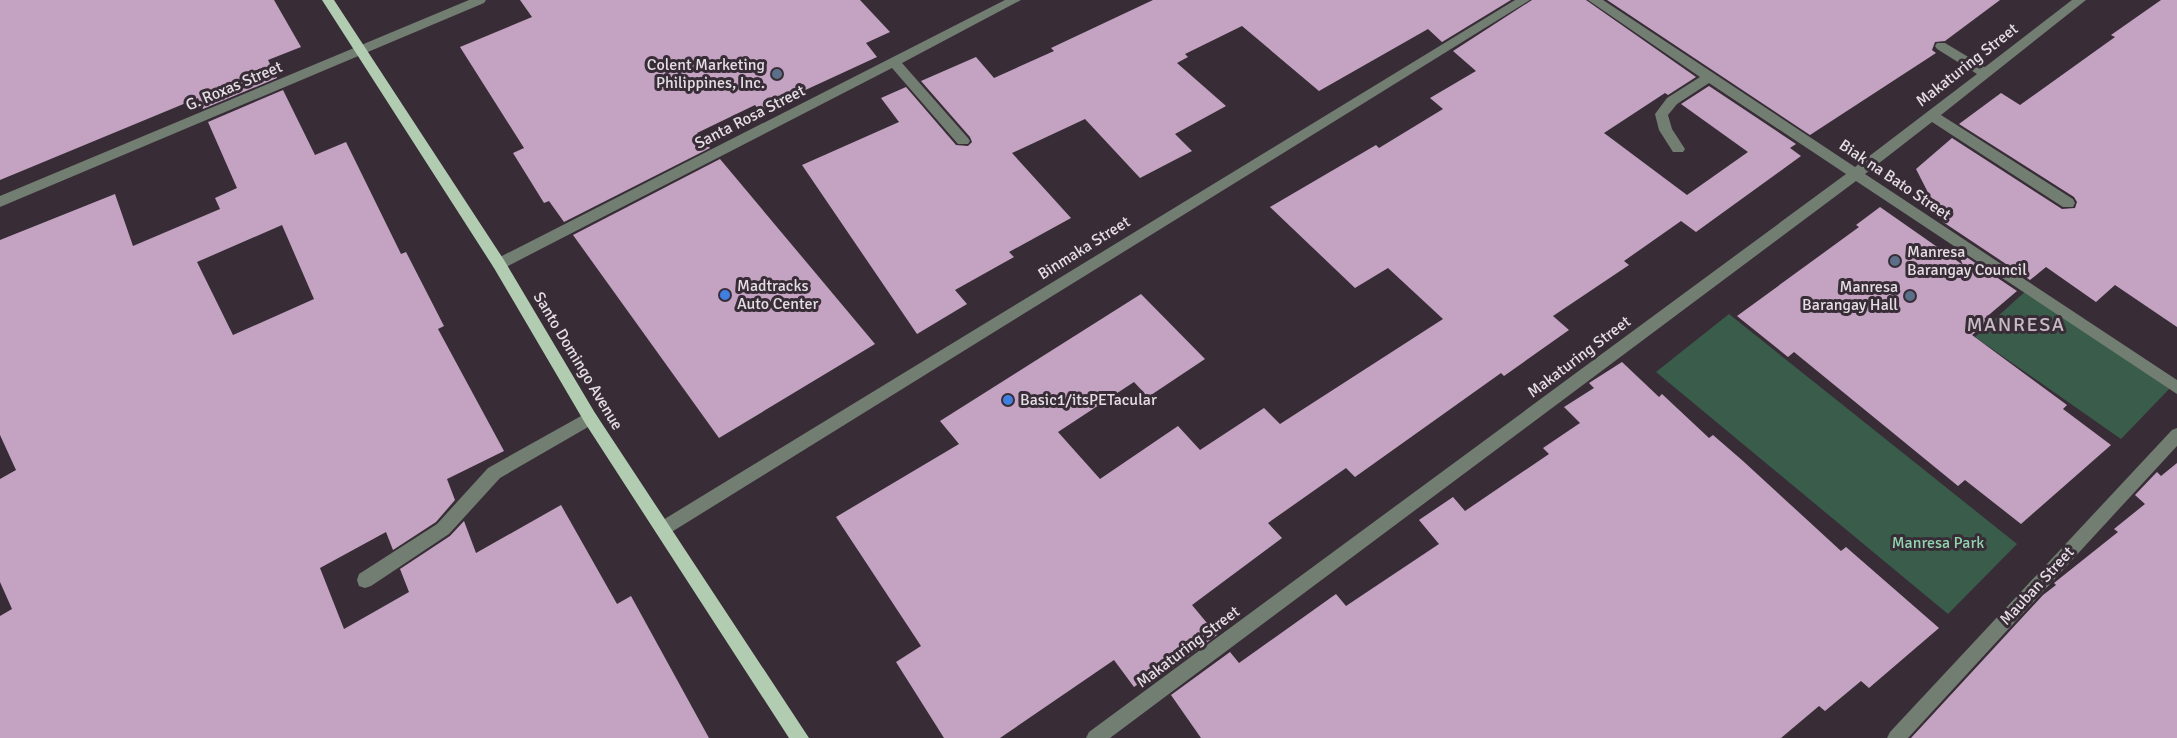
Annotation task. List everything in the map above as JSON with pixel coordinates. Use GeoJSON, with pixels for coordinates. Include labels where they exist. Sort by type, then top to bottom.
{"type":"FeatureCollection","features":[{"type":"Feature","properties":{"kind":"main road","name":"Santo Domingo Avenue"},"geometry":{"type":"LineString","coordinates":[[328,0],[500,264],[590,418],[800,738]]}},
{"type":"Feature","properties":{"kind":"street","name":"G. Roxas Street"},"geometry":{"type":"LineString","coordinates":[[0,201],[480,0]]}},
{"type":"Feature","properties":{"kind":"street","name":"Santa Rosa Street"},"geometry":{"type":"LineString","coordinates":[[500,264],[1015,0]]}},
{"type":"Feature","properties":{"kind":"street","name":"Binmaka Street"},"geometry":{"type":"LineString","coordinates":[[664,528],[1524,0]]}},
{"type":"Feature","properties":{"kind":"street","name":"Biak na Bato Street"},"geometry":{"type":"LineString","coordinates":[[1594,0],[2177,388]]}},
{"type":"Feature","properties":{"kind":"street","name":"Makaturing Street"},"geometry":{"type":"LineString","coordinates":[[1095,738],[1856,174],[2080,0]]}},
{"type":"Feature","properties":{"kind":"street"},"geometry":{"type":"LineString","coordinates":[[1941,46],[1985,73]]}},
{"type":"Feature","properties":{"kind":"street"},"geometry":{"type":"LineString","coordinates":[[894,63],[963,141]]}},
{"type":"Feature","properties":{"kind":"street"},"geometry":{"type":"LineString","coordinates":[[1678,149],[1666,130],[1661,114],[1672,101],[1709,77]]}},
{"type":"Feature","properties":{"kind":"street"},"geometry":{"type":"LineString","coordinates":[[1932,115],[2068,203]]}},
{"type":"Feature","properties":{"kind":"street"},"geometry":{"type":"LineString","coordinates":[[365,580],[443,529],[494,473],[590,418]]}},
{"type":"Feature","properties":{"kind":"street","name":"Mauban Street"},"geometry":{"type":"LineString","coordinates":[[1896,738],[2177,435]]}},
{"type":"Feature","properties":{"kind":"green space"},"geometry":{"type":"Polygon","coordinates":[[[2028,289],[2172,386],[2121,439],[1975,337],[2028,289]]]}},
{"type":"Feature","properties":{"kind":"green space","name":"Manresa Park"},"geometry":{"type":"Polygon","coordinates":[[[1729,314],[2017,544],[1948,614],[1656,372],[1729,314]]]}},
{"type":"Feature","properties":{"kind":"building"},"geometry":{"type":"Polygon","coordinates":[[[0,0],[274,0],[301,47],[268,60],[277,78],[203,109],[198,98],[0,180],[0,0]]]}},
{"type":"Feature","properties":{"kind":"building"},"geometry":{"type":"Polygon","coordinates":[[[520,0],[860,0],[890,32],[866,43],[877,57],[760,111],[755,105],[697,133],[710,148],[564,222],[549,201],[544,203],[513,153],[524,148],[460,47],[532,17],[520,0]]]}},
{"type":"Feature","properties":{"kind":"building"},"geometry":{"type":"Polygon","coordinates":[[[1153,0],[1511,0],[1442,42],[1428,29],[1319,91],[1242,26],[1185,54],[1188,57],[1177,63],[1226,106],[1175,134],[1192,151],[1140,178],[1085,119],[1012,153],[1071,218],[1009,252],[1014,257],[955,290],[967,304],[917,334],[802,165],[899,122],[881,98],[906,87],[956,145],[968,146],[972,142],[970,137],[921,81],[976,57],[994,78],[1054,51],[1051,48],[1153,0]]]}},
{"type":"Feature","properties":{"kind":"building"},"geometry":{"type":"Polygon","coordinates":[[[1532,0],[1586,0],[1696,77],[1668,95],[1665,93],[1604,133],[1687,195],[1748,152],[1681,104],[1709,86],[1796,144],[1790,148],[1801,156],[1696,232],[1681,221],[1624,261],[1629,265],[1553,316],[1569,330],[1504,376],[1501,373],[1355,477],[1346,468],[1268,523],[1282,538],[1192,605],[1217,635],[1159,678],[1155,672],[1134,687],[1114,660],[1000,738],[944,738],[896,662],[921,646],[836,517],[959,444],[940,421],[1141,294],[1205,359],[1148,397],[1134,382],[1058,432],[1100,479],[1178,426],[1200,450],[1264,408],[1280,424],[1443,319],[1388,268],[1355,288],[1270,207],[1376,145],[1379,148],[1443,109],[1430,98],[1476,71],[1453,51],[1532,0]]]}},
{"type":"Feature","properties":{"kind":"building"},"geometry":{"type":"Polygon","coordinates":[[[1607,0],[2000,0],[1945,41],[1935,42],[1932,50],[1936,53],[1810,135],[1607,0]]]}},
{"type":"Feature","properties":{"kind":"building"},"geometry":{"type":"Polygon","coordinates":[[[2161,0],[2177,0],[2177,327],[2115,285],[2096,302],[2046,267],[2030,280],[1943,222],[1916,169],[1952,138],[2062,209],[2075,208],[2077,202],[2074,197],[1959,124],[2001,93],[2020,105],[2115,37],[2111,35],[2161,0]]]}},
{"type":"Feature","properties":{"kind":"building"},"geometry":{"type":"Polygon","coordinates":[[[283,90],[315,155],[346,142],[401,254],[406,252],[444,326],[438,329],[504,451],[447,479],[455,500],[436,522],[393,550],[386,532],[320,568],[344,629],[409,592],[400,569],[450,536],[464,521],[476,553],[561,505],[617,604],[631,596],[709,738],[0,738],[0,616],[12,609],[0,582],[0,479],[16,470],[0,435],[0,240],[115,194],[133,246],[220,209],[215,198],[237,188],[208,122],[283,90]],[[282,225],[197,262],[233,335],[314,299],[282,225]]]}},
{"type":"Feature","properties":{"kind":"building","name":"Madtracks Auto Center"},"geometry":{"type":"Polygon","coordinates":[[[720,159],[875,344],[719,438],[573,235],[720,159]]]}},
{"type":"Feature","properties":{"kind":"building"},"geometry":{"type":"Polygon","coordinates":[[[1880,207],[1963,265],[1956,250],[2017,291],[1984,319],[1988,321],[1972,335],[2067,405],[2063,409],[2111,445],[2021,524],[1965,480],[1958,486],[1794,352],[1788,357],[1737,316],[1859,227],[1856,225],[1880,207]]]}},
{"type":"Feature","properties":{"kind":"building"},"geometry":{"type":"Polygon","coordinates":[[[1622,362],[1659,397],[1662,394],[1709,438],[1713,435],[1841,551],[1846,547],[1939,628],[1869,688],[1861,681],[1825,711],[1819,706],[1781,738],[1201,738],[1171,695],[1230,652],[1239,663],[1336,594],[1346,606],[1439,544],[1419,520],[1453,497],[1465,511],[1549,454],[1543,448],[1580,423],[1564,407],[1594,388],[1589,383],[1622,362]]]}},
{"type":"Feature","properties":{"kind":"building"},"geometry":{"type":"Polygon","coordinates":[[[2177,463],[2177,738],[1911,738],[2043,595],[2056,585],[2054,583],[2118,532],[2114,529],[2145,504],[2135,495],[2154,475],[2157,472],[2161,476],[2177,463]]]}},
{"type":"Feature","properties":{"kind":"place","name":"Colent Marketing Philippines, Inc."},"geometry":{"type":"Point","coordinates":[777,74]}},
{"type":"Feature","properties":{"kind":"place","name":"Manresa Barangay Council"},"geometry":{"type":"Point","coordinates":[1895,261]}},
{"type":"Feature","properties":{"kind":"place","name":"Madtracks Auto Center"},"geometry":{"type":"Point","coordinates":[725,295]}},
{"type":"Feature","properties":{"kind":"place","name":"Manresa Barangay Hall"},"geometry":{"type":"Point","coordinates":[1910,296]}},
{"type":"Feature","properties":{"kind":"place","name":"Basic1/itsPETacular"},"geometry":{"type":"Point","coordinates":[1008,400]}},
{"type":"Feature","properties":{"kind":"district","name":"MANRESA"},"geometry":{"type":"Point","coordinates":[2016,324]}}]}
